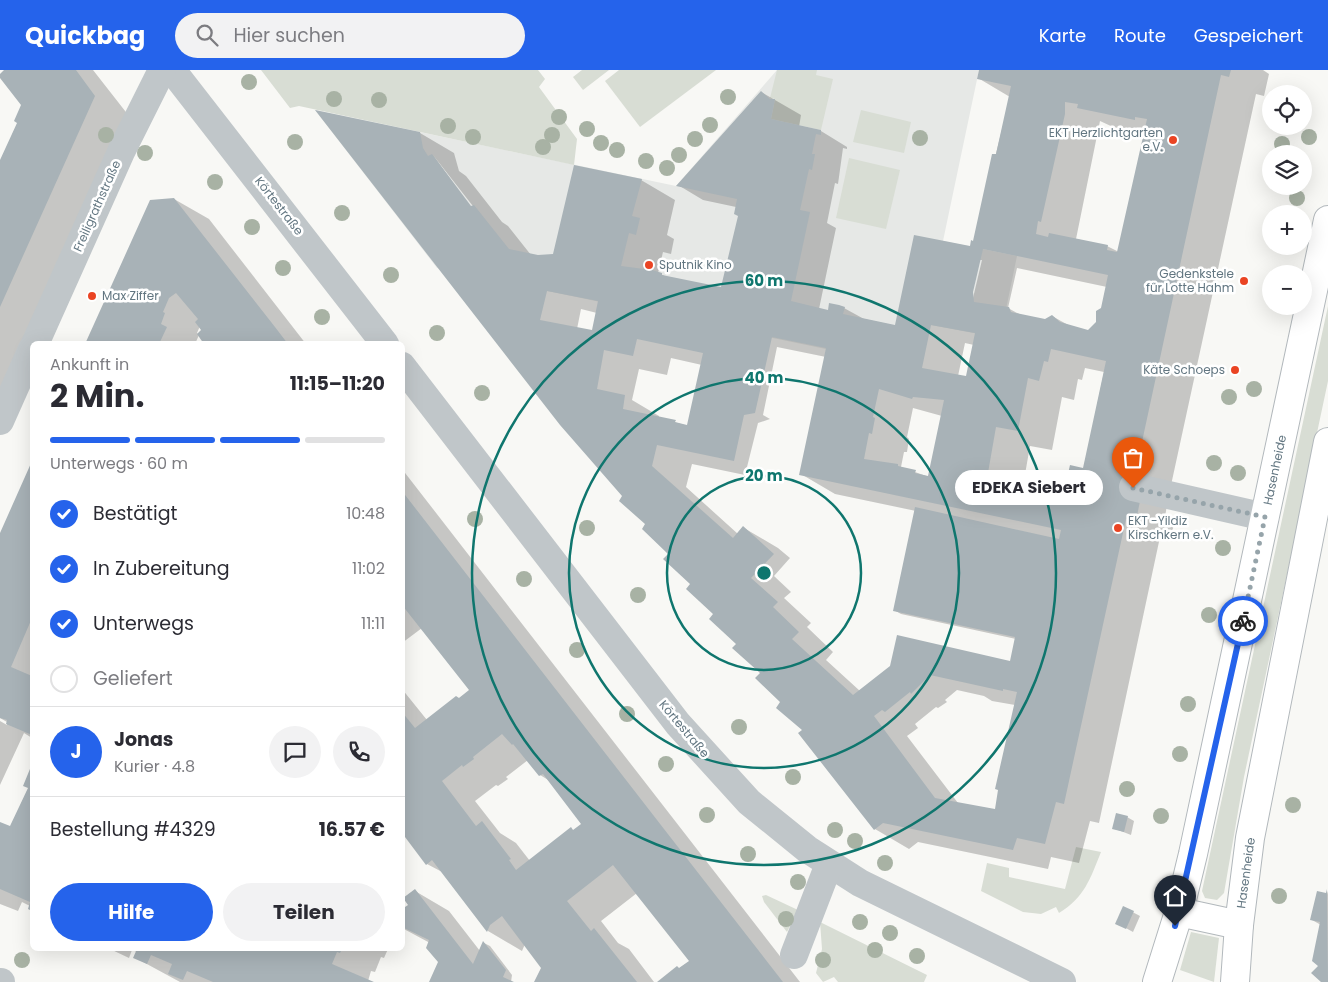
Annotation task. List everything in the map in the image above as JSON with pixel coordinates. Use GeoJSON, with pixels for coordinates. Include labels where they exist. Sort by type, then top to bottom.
{"type":"FeatureCollection","features":[{"type":"Feature","properties":{"kind":"main road","name":"Hasenheide"},"geometry":{"type":"LineString","coordinates":[[1157,982],[1179,912],[1328,220]]}},
{"type":"Feature","properties":{"kind":"main road","name":"Hasenheide"},"geometry":{"type":"LineString","coordinates":[[1235,982],[1239,925],[1250,838],[1328,442]]}},
{"type":"Feature","properties":{"kind":"main road"},"geometry":{"type":"LineString","coordinates":[[1179,912],[1239,925]]}},
{"type":"Feature","properties":{"kind":"street","name":"Freiligrathstraße"},"geometry":{"type":"LineString","coordinates":[[36,341],[121,152],[162,70]]}},
{"type":"Feature","properties":{"kind":"street","name":"Körtestraße"},"geometry":{"type":"LineString","coordinates":[[172,70],[383,341]]}},
{"type":"Feature","properties":{"kind":"street"},"geometry":{"type":"LineString","coordinates":[[0,421],[30,354]]}},
{"type":"Feature","properties":{"kind":"street","name":"Körtestraße"},"geometry":{"type":"LineString","coordinates":[[405,370],[678,724],[749,802],[807,849],[829,864],[932,919],[1062,982]]}},
{"type":"Feature","properties":{"kind":"street"},"geometry":{"type":"LineString","coordinates":[[1133,488],[1265,517]]}},
{"type":"Feature","properties":{"kind":"street"},"geometry":{"type":"LineString","coordinates":[[794,955],[829,864]]}},
{"type":"Feature","properties":{"kind":"shaded area"},"geometry":{"type":"Polygon","coordinates":[[[261,70],[538,70],[545,79],[539,87],[577,139],[574,165],[299,106],[290,108],[261,70]]]}},
{"type":"Feature","properties":{"kind":"shaded area"},"geometry":{"type":"Polygon","coordinates":[[[582,70],[609,70],[583,90],[573,77],[582,70]]]}},
{"type":"Feature","properties":{"kind":"shaded area"},"geometry":{"type":"Polygon","coordinates":[[[619,70],[716,70],[640,127],[605,81],[619,70]]]}},
{"type":"Feature","properties":{"kind":"shaded area"},"geometry":{"type":"Polygon","coordinates":[[[777,70],[979,70],[943,241],[1017,256],[1000,338],[931,325],[826,349],[437,268],[315,110],[676,186],[777,70]]]}},
{"type":"Feature","properties":{"kind":"shaded area"},"geometry":{"type":"Polygon","coordinates":[[[777,70],[817,70],[816,75],[833,79],[821,130],[771,119],[775,99],[770,98],[777,70]]]}},
{"type":"Feature","properties":{"kind":"shaded area"},"geometry":{"type":"Polygon","coordinates":[[[861,110],[911,122],[904,153],[853,142],[861,110]]]}},
{"type":"Feature","properties":{"kind":"shaded area"},"geometry":{"type":"Polygon","coordinates":[[[849,158],[900,170],[886,229],[836,218],[849,158]]]}},
{"type":"Feature","properties":{"kind":"shaded area"},"geometry":{"type":"Polygon","coordinates":[[[1328,306],[1328,381],[1244,777],[1224,893],[1217,900],[1205,898],[1202,891],[1328,306]]]}},
{"type":"Feature","properties":{"kind":"shaded area"},"geometry":{"type":"Polygon","coordinates":[[[1076,847],[1101,852],[1086,887],[1075,901],[1059,913],[1056,907],[1041,914],[1023,912],[981,891],[987,863],[1009,868],[1009,877],[1065,889],[1076,847]]]}},
{"type":"Feature","properties":{"kind":"shaded area"},"geometry":{"type":"Polygon","coordinates":[[[766,895],[798,910],[787,932],[764,902],[762,896],[766,895]]]}},
{"type":"Feature","properties":{"kind":"shaded area"},"geometry":{"type":"Polygon","coordinates":[[[820,922],[927,975],[924,982],[838,982],[834,977],[823,982],[816,973],[822,949],[820,922]]]}},
{"type":"Feature","properties":{"kind":"shaded area"},"geometry":{"type":"Polygon","coordinates":[[[1191,932],[1219,938],[1214,982],[1180,970],[1191,932]]]}},
{"type":"Feature","properties":{"kind":"building"},"geometry":{"type":"Polygon","coordinates":[[[4,70],[76,70],[95,96],[0,307],[0,160],[17,123],[14,121],[21,105],[0,78],[0,74],[4,70]]]}},
{"type":"Feature","properties":{"kind":"building"},"geometry":{"type":"Polygon","coordinates":[[[979,70],[1231,70],[1229,77],[1221,75],[1134,479],[1140,501],[1136,521],[1126,519],[1064,804],[1056,802],[1045,844],[1017,838],[1013,850],[883,823],[874,830],[798,733],[802,730],[776,708],[780,702],[755,678],[760,673],[732,648],[736,644],[709,619],[713,614],[686,589],[690,584],[663,559],[668,554],[642,529],[645,524],[619,501],[622,496],[560,425],[315,110],[420,132],[423,148],[428,156],[432,154],[471,206],[474,205],[509,249],[538,255],[553,254],[574,165],[642,179],[632,216],[640,218],[636,235],[629,233],[621,266],[652,270],[662,273],[662,275],[721,287],[738,216],[734,214],[737,199],[676,186],[761,91],[770,99],[775,99],[771,119],[821,130],[821,135],[816,134],[812,154],[815,154],[812,170],[809,169],[800,210],[810,212],[791,301],[828,310],[829,303],[839,305],[845,307],[843,314],[895,325],[914,235],[970,246],[971,240],[973,241],[992,154],[996,154],[1011,86],[977,79],[979,70]],[[1065,102],[1065,114],[1041,222],[1038,221],[1036,234],[1048,237],[1049,233],[1108,245],[1107,250],[1117,252],[1147,119],[1135,117],[1135,120],[1077,108],[1078,104],[1065,102]],[[983,249],[973,292],[974,302],[1009,307],[1011,312],[1045,319],[1052,315],[1060,322],[1088,330],[1096,322],[1096,311],[1101,308],[1108,275],[983,249]],[[547,291],[540,320],[592,330],[598,301],[547,291]],[[931,325],[922,368],[966,376],[975,333],[931,325]],[[772,337],[755,413],[744,415],[734,461],[657,445],[652,466],[733,538],[743,526],[774,554],[751,578],[778,602],[773,607],[799,632],[792,639],[853,695],[890,666],[897,635],[1010,661],[1015,637],[893,611],[915,507],[1059,539],[1061,530],[799,475],[826,348],[772,337]],[[637,339],[633,356],[604,350],[597,389],[625,395],[623,409],[676,420],[675,422],[687,425],[703,353],[637,339]],[[1051,349],[1048,362],[1044,361],[1039,381],[1028,378],[1018,431],[996,427],[985,490],[1061,504],[1070,465],[1083,468],[1106,361],[1051,349]],[[879,389],[873,417],[875,418],[872,434],[869,433],[864,459],[898,464],[898,466],[916,470],[915,473],[928,476],[944,400],[913,397],[912,399],[879,389]],[[930,675],[911,694],[910,692],[885,712],[882,710],[874,716],[935,798],[995,809],[998,790],[995,789],[1017,692],[1003,689],[1003,691],[930,675]]]}},
{"type":"Feature","properties":{"kind":"building"},"geometry":{"type":"Polygon","coordinates":[[[174,198],[286,341],[202,341],[197,334],[201,330],[195,322],[198,319],[176,293],[169,298],[163,312],[165,313],[161,324],[167,327],[160,341],[86,341],[150,200],[174,198]]]}},
{"type":"Feature","properties":{"kind":"building"},"geometry":{"type":"Polygon","coordinates":[[[30,466],[30,623],[11,667],[30,675],[30,734],[6,724],[7,720],[0,718],[0,533],[30,466]]]}},
{"type":"Feature","properties":{"kind":"building"},"geometry":{"type":"Polygon","coordinates":[[[405,495],[783,982],[657,982],[677,966],[679,968],[689,961],[613,865],[567,901],[591,931],[594,928],[637,982],[534,982],[541,968],[502,916],[490,925],[487,932],[432,860],[426,865],[405,837],[405,716],[415,728],[456,696],[459,698],[469,690],[405,609],[405,495]],[[502,734],[473,757],[474,759],[463,767],[462,765],[442,781],[476,826],[482,821],[511,859],[509,860],[516,870],[571,827],[573,830],[581,824],[543,774],[539,776],[513,744],[502,734]]]}},
{"type":"Feature","properties":{"kind":"building"},"geometry":{"type":"Polygon","coordinates":[[[30,769],[30,902],[0,889],[0,822],[10,826],[28,788],[23,786],[30,769]]]}},
{"type":"Feature","properties":{"kind":"building"},"geometry":{"type":"Polygon","coordinates":[[[1116,813],[1128,816],[1124,832],[1112,829],[1116,813]]]}},
{"type":"Feature","properties":{"kind":"building"},"geometry":{"type":"Polygon","coordinates":[[[415,889],[473,964],[483,941],[506,970],[503,977],[514,982],[429,982],[438,962],[426,948],[429,940],[405,928],[405,907],[408,905],[405,896],[415,889]]]}},
{"type":"Feature","properties":{"kind":"building"},"geometry":{"type":"Polygon","coordinates":[[[1327,889],[1328,982],[1321,982],[1311,973],[1318,966],[1312,961],[1320,922],[1310,920],[1317,891],[1326,893],[1327,889]]]}},
{"type":"Feature","properties":{"kind":"building"},"geometry":{"type":"Polygon","coordinates":[[[1123,906],[1134,911],[1126,929],[1115,924],[1123,906]]]}},
{"type":"Feature","properties":{"kind":"building"},"geometry":{"type":"Polygon","coordinates":[[[136,951],[341,951],[340,953],[337,952],[332,964],[374,982],[213,982],[187,971],[183,980],[168,974],[172,964],[151,955],[147,964],[133,958],[136,951]]]}},
{"type":"Feature","properties":{"kind":"way so far"},"geometry":{"type":"LineString","coordinates":[[1133,488],[1265,517],[1243,621]]}},
{"type":"Feature","properties":{"kind":"place","name":"EKT Herzlichtgarten e.V."},"geometry":{"type":"Point","coordinates":[1173,140]}},
{"type":"Feature","properties":{"kind":"place","name":"Sputnik Kino"},"geometry":{"type":"Point","coordinates":[649,265]}},
{"type":"Feature","properties":{"kind":"place","name":"Gedenkstele für Lotte Hahm"},"geometry":{"type":"Point","coordinates":[1244,281]}},
{"type":"Feature","properties":{"kind":"place","name":"Max Ziffer"},"geometry":{"type":"Point","coordinates":[92,296]}},
{"type":"Feature","properties":{"kind":"place","name":"Käte Schoeps"},"geometry":{"type":"Point","coordinates":[1235,370]}},
{"type":"Feature","properties":{"kind":"place","name":"EDEKA Siebert"},"geometry":{"type":"Point","coordinates":[1133,488]}},
{"type":"Feature","properties":{"kind":"place","name":"EKT -Yildiz Kirschkern e.V."},"geometry":{"type":"Point","coordinates":[1118,528]}},
{"type":"Feature","properties":{"kind":"route"},"geometry":{"type":"LineString","coordinates":[[1175,926],[1193,854],[1243,621]]}}]}
